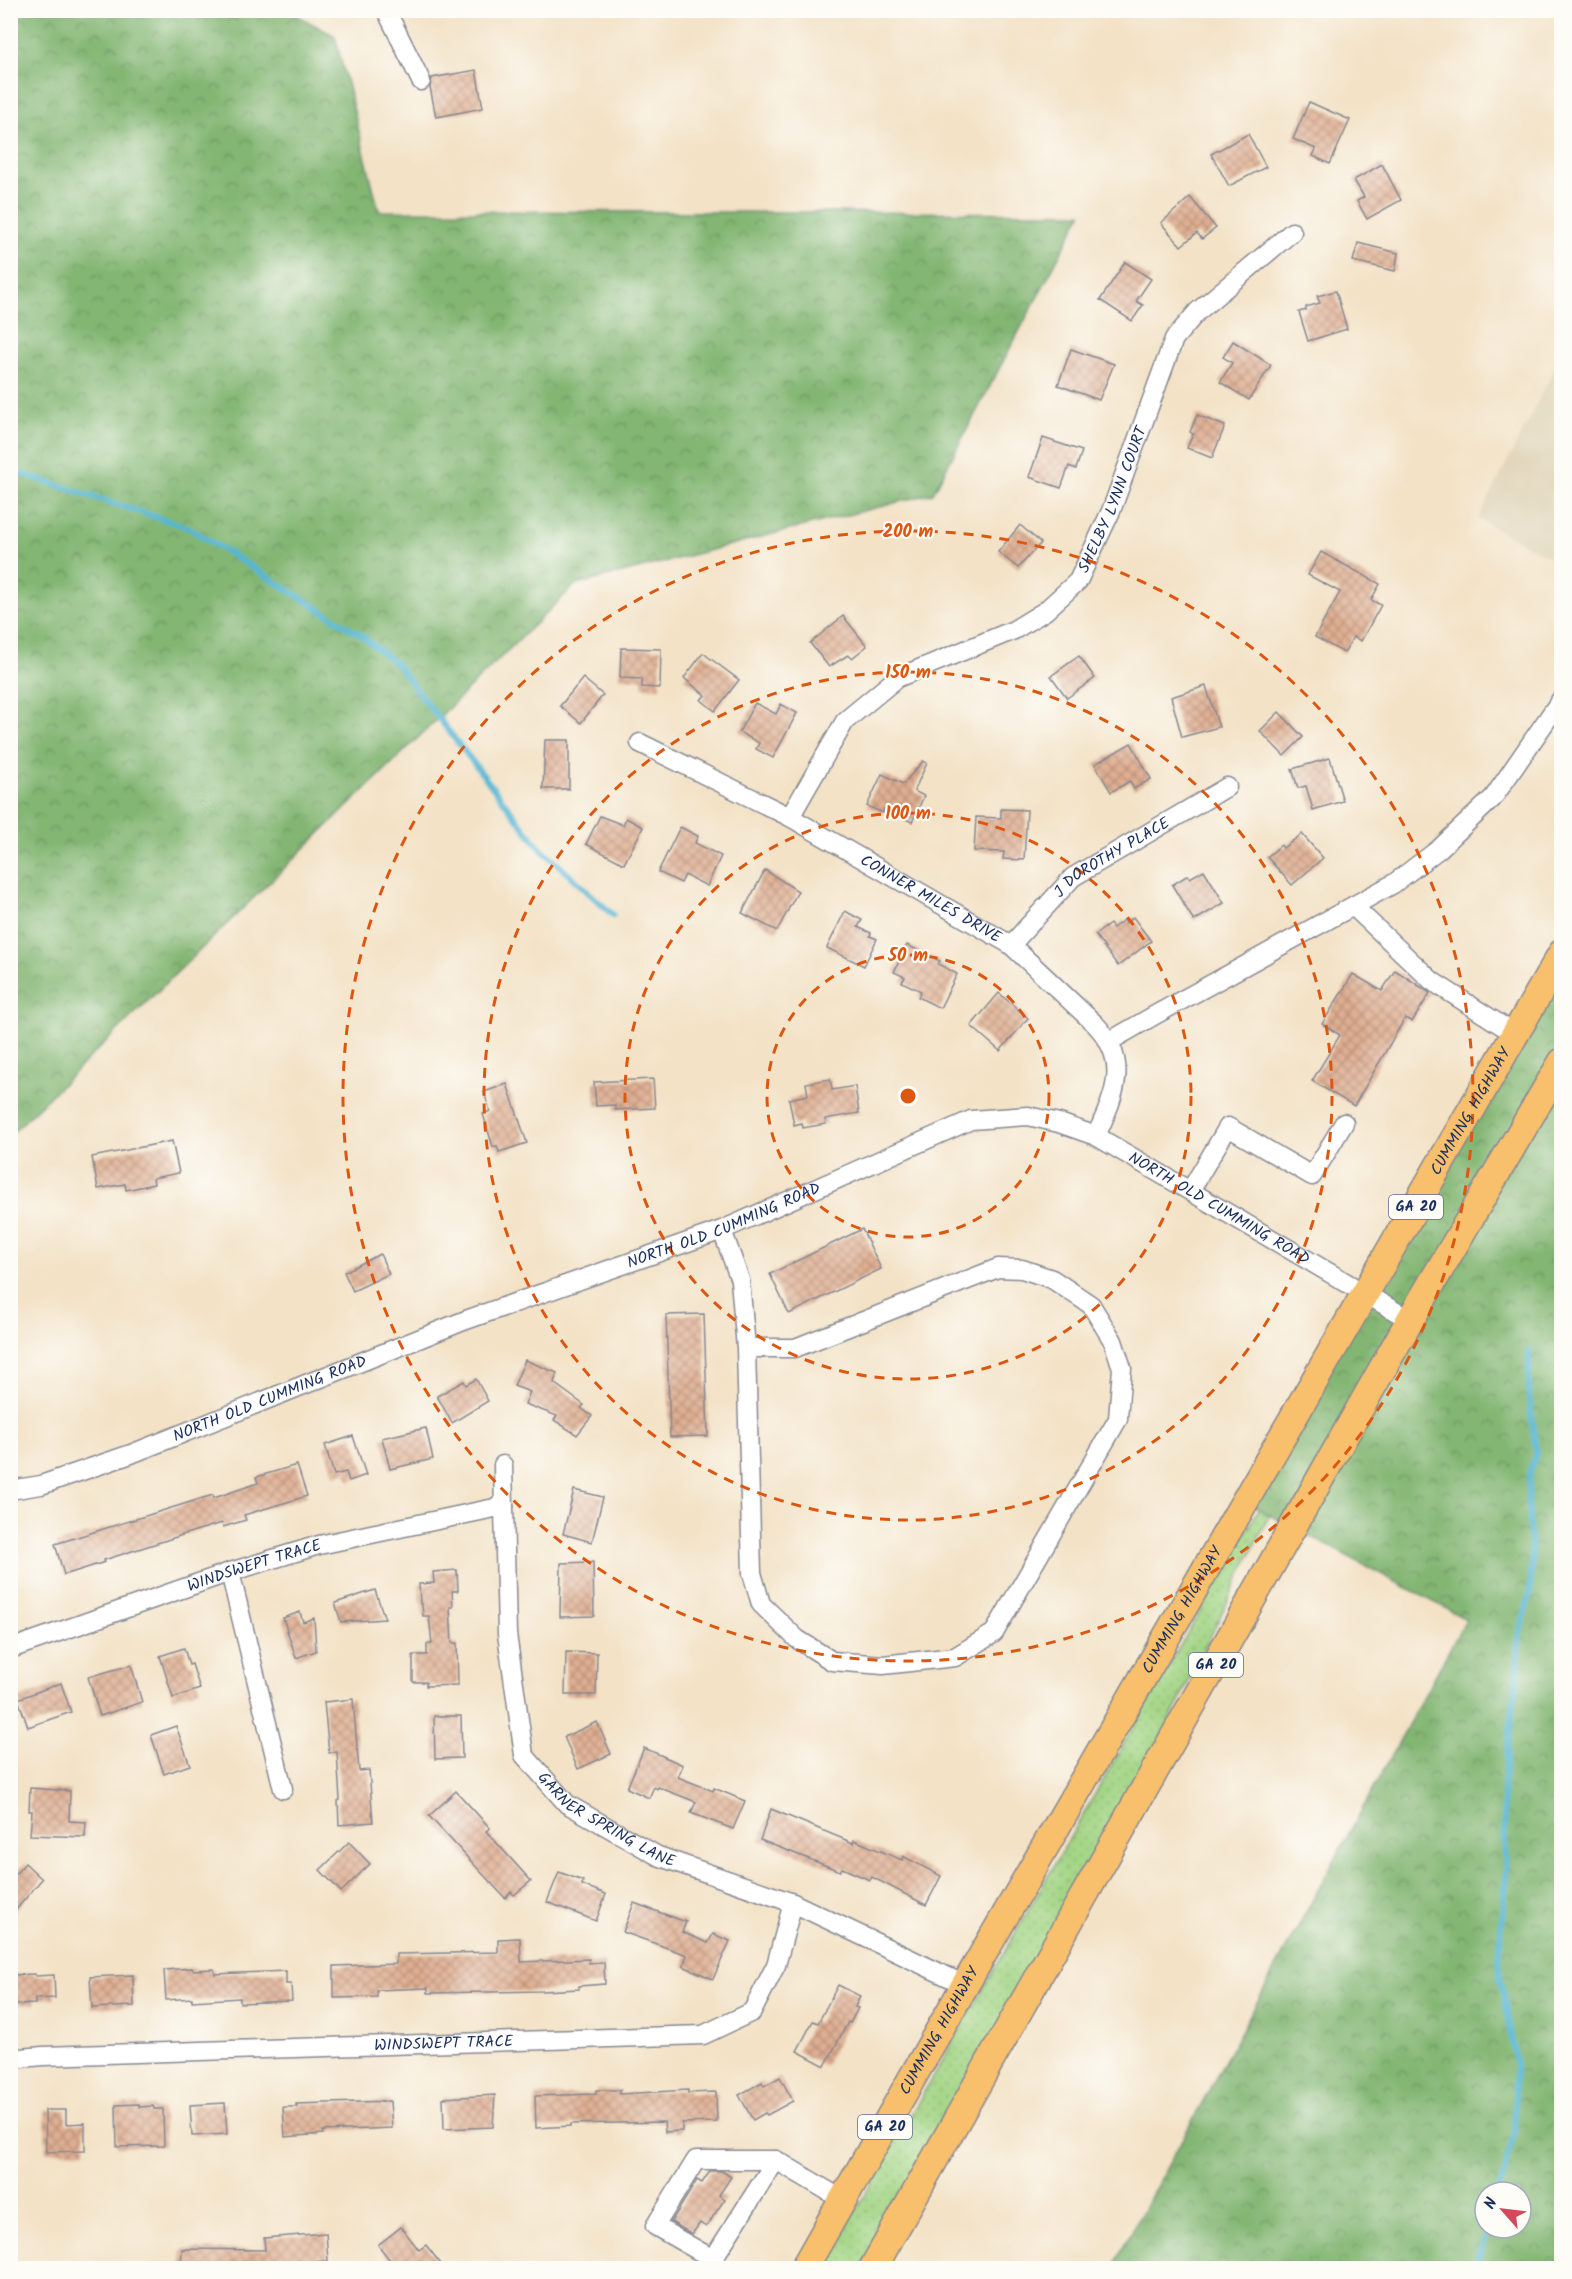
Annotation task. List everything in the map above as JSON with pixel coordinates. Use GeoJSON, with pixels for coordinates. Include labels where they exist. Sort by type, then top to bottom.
{"type":"FeatureCollection","features":[{"type":"Feature","properties":{"kind":"highway","name":"CUMMING HIGHWAY"},"geometry":{"type":"LineString","coordinates":[[804,2268],[965,1985],[1562,953]]}},
{"type":"Feature","properties":{"kind":"highway","name":"GA 20"},"geometry":{"type":"LineString","coordinates":[[873,2268],[1410,1320],[1562,1062]]}},
{"type":"Feature","properties":{"kind":"street"},"geometry":{"type":"LineString","coordinates":[[386,10],[421,81]]}},
{"type":"Feature","properties":{"kind":"street","name":"SHELBY LYNN COURT"},"geometry":{"type":"LineString","coordinates":[[790,817],[845,722],[897,678],[1014,630],[1046,611],[1078,581],[1112,511],[1174,339],[1197,312],[1292,232]]}},
{"type":"Feature","properties":{"kind":"street"},"geometry":{"type":"LineString","coordinates":[[1096,1136],[1111,1100],[1116,1077],[1116,1057],[1110,1041],[1353,906],[1402,877],[1439,849],[1493,798],[1562,698]]}},
{"type":"Feature","properties":{"kind":"street","name":"CONNER MILES DRIVE"},"geometry":{"type":"LineString","coordinates":[[640,743],[790,817],[1011,945],[1110,1041]]}},
{"type":"Feature","properties":{"kind":"street","name":"J DOROTHY PLACE"},"geometry":{"type":"LineString","coordinates":[[1011,945],[1073,877],[1227,787]]}},
{"type":"Feature","properties":{"kind":"street"},"geometry":{"type":"LineString","coordinates":[[1353,906],[1432,981],[1515,1034]]}},
{"type":"Feature","properties":{"kind":"street","name":"NORTH OLD CUMMING ROAD"},"geometry":{"type":"LineString","coordinates":[[10,1490],[41,1485],[130,1454],[466,1320],[722,1230],[971,1120],[1028,1116],[1059,1123],[1096,1136],[1410,1320]]}},
{"type":"Feature","properties":{"kind":"street"},"geometry":{"type":"LineString","coordinates":[[1190,1191],[1228,1127],[1312,1176],[1344,1123]]}},
{"type":"Feature","properties":{"kind":"street"},"geometry":{"type":"LineString","coordinates":[[722,1230],[740,1280],[746,1348],[752,1573],[761,1604],[797,1639],[832,1661],[883,1665],[955,1657],[994,1633],[1118,1419],[1122,1368],[1113,1341],[1091,1305],[1052,1279],[1022,1269],[998,1268],[795,1348],[746,1348]]}},
{"type":"Feature","properties":{"kind":"street","name":"GARNER SPRING LANE"},"geometry":{"type":"LineString","coordinates":[[503,1465],[507,1634],[524,1755],[567,1804],[658,1856],[793,1903],[965,1985]]}},
{"type":"Feature","properties":{"kind":"street","name":"WINDSWEPT TRACE"},"geometry":{"type":"LineString","coordinates":[[10,1649],[230,1572],[319,1545],[504,1506]]}},
{"type":"Feature","properties":{"kind":"street"},"geometry":{"type":"LineString","coordinates":[[230,1572],[283,1789]]}},
{"type":"Feature","properties":{"kind":"street","name":"WINDSWEPT TRACE"},"geometry":{"type":"LineString","coordinates":[[10,2059],[703,2035],[752,2012],[776,1965],[793,1903]]}},
{"type":"Feature","properties":{"kind":"street"},"geometry":{"type":"LineString","coordinates":[[776,2160],[713,2259],[655,2226],[696,2160],[776,2160],[843,2200]]}},
{"type":"Feature","properties":{"kind":"shaded area"},"geometry":{"type":"Polygon","coordinates":[[[1561,356],[1561,564],[1478,519],[1561,356]]]}},
{"type":"Feature","properties":{"kind":"green space"},"geometry":{"type":"Polygon","coordinates":[[[11,10],[289,11],[335,36],[379,211],[1082,213],[933,493],[575,585],[11,1134],[11,10]]]}},
{"type":"Feature","properties":{"kind":"green space"},"geometry":{"type":"Polygon","coordinates":[[[1561,942],[1561,2268],[1112,2268],[1466,1619],[1238,1498],[1561,942]]]}},
{"type":"Feature","properties":{"kind":"green space"},"geometry":{"type":"Polygon","coordinates":[[[1346,1357],[1132,1798],[861,2268],[823,2268],[1346,1357]]]}},
{"type":"Feature","properties":{"kind":"building"},"geometry":{"type":"Polygon","coordinates":[[[476,70],[483,108],[436,117],[430,87],[432,78],[476,70]]]}},
{"type":"Feature","properties":{"kind":"building"},"geometry":{"type":"Polygon","coordinates":[[[1309,102],[1350,120],[1330,164],[1313,156],[1316,149],[1293,139],[1309,102]]]}},
{"type":"Feature","properties":{"kind":"building"},"geometry":{"type":"Polygon","coordinates":[[[1248,134],[1266,167],[1229,186],[1211,154],[1248,134]]]}},
{"type":"Feature","properties":{"kind":"building"},"geometry":{"type":"Polygon","coordinates":[[[1382,164],[1401,200],[1367,219],[1357,201],[1364,197],[1354,180],[1382,164]]]}},
{"type":"Feature","properties":{"kind":"building"},"geometry":{"type":"Polygon","coordinates":[[[1190,197],[1216,228],[1202,239],[1197,233],[1181,246],[1161,223],[1190,197]]]}},
{"type":"Feature","properties":{"kind":"building"},"geometry":{"type":"Polygon","coordinates":[[[1358,243],[1398,253],[1395,271],[1353,261],[1358,243]]]}},
{"type":"Feature","properties":{"kind":"building"},"geometry":{"type":"Polygon","coordinates":[[[1125,262],[1151,279],[1136,301],[1143,305],[1132,321],[1100,300],[1125,262]]]}},
{"type":"Feature","properties":{"kind":"building"},"geometry":{"type":"Polygon","coordinates":[[[1336,291],[1347,329],[1308,341],[1299,312],[1306,310],[1306,307],[1320,303],[1317,296],[1336,291]]]}},
{"type":"Feature","properties":{"kind":"building"},"geometry":{"type":"Polygon","coordinates":[[[1233,341],[1271,365],[1249,400],[1220,382],[1232,363],[1223,357],[1233,341]]]}},
{"type":"Feature","properties":{"kind":"building"},"geometry":{"type":"Polygon","coordinates":[[[1071,349],[1114,364],[1099,400],[1058,385],[1071,349]]]}},
{"type":"Feature","properties":{"kind":"building"},"geometry":{"type":"Polygon","coordinates":[[[1197,415],[1225,426],[1212,458],[1187,448],[1197,415]]]}},
{"type":"Feature","properties":{"kind":"building"},"geometry":{"type":"Polygon","coordinates":[[[1043,438],[1082,451],[1076,469],[1069,466],[1061,488],[1029,477],[1043,438]]]}},
{"type":"Feature","properties":{"kind":"building"},"geometry":{"type":"Polygon","coordinates":[[[1020,525],[1041,543],[1018,568],[998,552],[1020,525]]]}},
{"type":"Feature","properties":{"kind":"building"},"geometry":{"type":"Polygon","coordinates":[[[1321,552],[1380,584],[1371,600],[1381,605],[1361,641],[1353,637],[1344,653],[1315,637],[1340,592],[1308,575],[1321,552]]]}},
{"type":"Feature","properties":{"kind":"building"},"geometry":{"type":"Polygon","coordinates":[[[843,616],[867,646],[852,658],[848,655],[829,667],[810,643],[843,616]]]}},
{"type":"Feature","properties":{"kind":"building"},"geometry":{"type":"Polygon","coordinates":[[[621,648],[661,649],[660,688],[642,687],[642,679],[620,678],[621,648]]]}},
{"type":"Feature","properties":{"kind":"building"},"geometry":{"type":"Polygon","coordinates":[[[703,653],[739,680],[715,711],[701,700],[705,695],[684,678],[703,653]]]}},
{"type":"Feature","properties":{"kind":"building"},"geometry":{"type":"Polygon","coordinates":[[[1079,656],[1095,678],[1067,698],[1051,676],[1079,656]]]}},
{"type":"Feature","properties":{"kind":"building"},"geometry":{"type":"Polygon","coordinates":[[[583,678],[603,695],[581,723],[560,706],[583,678]]]}},
{"type":"Feature","properties":{"kind":"building"},"geometry":{"type":"Polygon","coordinates":[[[1206,686],[1219,727],[1182,737],[1171,697],[1206,686]]]}},
{"type":"Feature","properties":{"kind":"building"},"geometry":{"type":"Polygon","coordinates":[[[755,703],[776,714],[781,704],[797,713],[773,758],[756,749],[759,743],[739,732],[755,703]]]}},
{"type":"Feature","properties":{"kind":"building"},"geometry":{"type":"Polygon","coordinates":[[[1279,712],[1303,737],[1284,756],[1260,731],[1279,712]]]}},
{"type":"Feature","properties":{"kind":"building"},"geometry":{"type":"Polygon","coordinates":[[[545,740],[569,740],[569,789],[543,789],[545,740]]]}},
{"type":"Feature","properties":{"kind":"building"},"geometry":{"type":"Polygon","coordinates":[[[1131,743],[1151,779],[1134,789],[1130,781],[1111,792],[1095,764],[1131,743]]]}},
{"type":"Feature","properties":{"kind":"building"},"geometry":{"type":"Polygon","coordinates":[[[1330,758],[1343,801],[1313,810],[1306,786],[1298,788],[1292,769],[1330,758]]]}},
{"type":"Feature","properties":{"kind":"building"},"geometry":{"type":"Polygon","coordinates":[[[923,761],[927,763],[914,791],[924,796],[912,822],[884,809],[883,813],[867,806],[882,774],[903,784],[923,761]]]}},
{"type":"Feature","properties":{"kind":"building"},"geometry":{"type":"Polygon","coordinates":[[[1001,809],[1027,810],[1024,860],[1003,859],[1004,852],[974,851],[976,817],[1001,818],[1001,809]]]}},
{"type":"Feature","properties":{"kind":"building"},"geometry":{"type":"Polygon","coordinates":[[[600,816],[623,825],[626,818],[643,827],[624,864],[586,844],[600,816]]]}},
{"type":"Feature","properties":{"kind":"building"},"geometry":{"type":"Polygon","coordinates":[[[680,827],[698,836],[695,843],[721,856],[707,886],[685,875],[681,883],[658,872],[680,827]]]}},
{"type":"Feature","properties":{"kind":"building"},"geometry":{"type":"Polygon","coordinates":[[[1302,834],[1323,858],[1292,885],[1267,857],[1281,845],[1283,848],[1302,834]]]}},
{"type":"Feature","properties":{"kind":"building"},"geometry":{"type":"Polygon","coordinates":[[[765,870],[798,891],[777,931],[742,913],[765,870]]]}},
{"type":"Feature","properties":{"kind":"building"},"geometry":{"type":"Polygon","coordinates":[[[1204,870],[1224,903],[1194,921],[1172,885],[1188,875],[1190,878],[1204,870]]]}},
{"type":"Feature","properties":{"kind":"building"},"geometry":{"type":"Polygon","coordinates":[[[845,911],[862,920],[858,927],[871,933],[870,936],[877,939],[864,966],[827,948],[845,911]]]}},
{"type":"Feature","properties":{"kind":"building"},"geometry":{"type":"Polygon","coordinates":[[[1133,917],[1151,941],[1118,966],[1095,935],[1110,924],[1113,928],[1124,920],[1126,923],[1133,917]]]}},
{"type":"Feature","properties":{"kind":"building"},"geometry":{"type":"Polygon","coordinates":[[[907,945],[940,961],[938,964],[957,974],[940,1008],[918,997],[921,991],[902,982],[905,977],[894,972],[907,945]]]}},
{"type":"Feature","properties":{"kind":"building"},"geometry":{"type":"Polygon","coordinates":[[[1395,970],[1430,993],[1412,1022],[1405,1018],[1354,1106],[1312,1081],[1340,1035],[1322,1024],[1353,974],[1382,991],[1395,970]]]}},
{"type":"Feature","properties":{"kind":"building"},"geometry":{"type":"Polygon","coordinates":[[[999,993],[1028,1018],[1000,1051],[971,1026],[999,993]]]}},
{"type":"Feature","properties":{"kind":"building"},"geometry":{"type":"Polygon","coordinates":[[[653,1079],[655,1108],[615,1110],[615,1105],[596,1106],[594,1082],[653,1079]]]}},
{"type":"Feature","properties":{"kind":"building"},"geometry":{"type":"Polygon","coordinates":[[[830,1079],[832,1090],[855,1086],[859,1113],[825,1119],[826,1124],[803,1128],[802,1123],[794,1125],[789,1099],[808,1095],[806,1083],[830,1079]]]}},
{"type":"Feature","properties":{"kind":"building"},"geometry":{"type":"Polygon","coordinates":[[[507,1084],[527,1143],[499,1152],[497,1146],[493,1147],[483,1114],[490,1111],[484,1092],[507,1084]]]}},
{"type":"Feature","properties":{"kind":"building"},"geometry":{"type":"Polygon","coordinates":[[[172,1141],[179,1173],[153,1178],[154,1184],[126,1190],[125,1184],[98,1189],[92,1157],[172,1141]]]}},
{"type":"Feature","properties":{"kind":"building"},"geometry":{"type":"Polygon","coordinates":[[[862,1229],[881,1269],[789,1314],[770,1274],[862,1229]]]}},
{"type":"Feature","properties":{"kind":"building"},"geometry":{"type":"Polygon","coordinates":[[[380,1254],[389,1274],[353,1291],[344,1272],[380,1254]]]}},
{"type":"Feature","properties":{"kind":"building"},"geometry":{"type":"Polygon","coordinates":[[[704,1314],[708,1436],[670,1437],[666,1315],[704,1314]]]}},
{"type":"Feature","properties":{"kind":"building"},"geometry":{"type":"Polygon","coordinates":[[[525,1360],[557,1373],[554,1383],[584,1405],[581,1408],[592,1416],[577,1435],[554,1420],[557,1416],[525,1404],[530,1392],[514,1386],[525,1360]]]}},
{"type":"Feature","properties":{"kind":"building"},"geometry":{"type":"Polygon","coordinates":[[[476,1379],[488,1401],[452,1423],[437,1396],[464,1381],[466,1385],[476,1379]]]}},
{"type":"Feature","properties":{"kind":"building"},"geometry":{"type":"Polygon","coordinates":[[[426,1428],[433,1459],[390,1469],[382,1438],[426,1428]]]}},
{"type":"Feature","properties":{"kind":"building"},"geometry":{"type":"Polygon","coordinates":[[[353,1436],[366,1475],[349,1481],[346,1472],[334,1475],[325,1445],[353,1436]]]}},
{"type":"Feature","properties":{"kind":"building"},"geometry":{"type":"Polygon","coordinates":[[[297,1465],[307,1496],[244,1515],[246,1520],[223,1527],[222,1523],[195,1531],[64,1575],[55,1544],[213,1495],[214,1498],[258,1483],[256,1477],[297,1465]]]}},
{"type":"Feature","properties":{"kind":"building"},"geometry":{"type":"Polygon","coordinates":[[[574,1490],[603,1497],[592,1542],[563,1534],[574,1490]]]}},
{"type":"Feature","properties":{"kind":"building"},"geometry":{"type":"Polygon","coordinates":[[[593,1562],[594,1616],[560,1617],[561,1563],[593,1562]]]}},
{"type":"Feature","properties":{"kind":"building"},"geometry":{"type":"Polygon","coordinates":[[[457,1570],[458,1591],[452,1591],[453,1607],[450,1607],[452,1643],[457,1643],[458,1685],[426,1686],[426,1682],[413,1682],[413,1655],[427,1655],[427,1644],[432,1644],[429,1616],[423,1616],[422,1604],[420,1604],[419,1584],[434,1583],[433,1572],[457,1570]]]}},
{"type":"Feature","properties":{"kind":"building"},"geometry":{"type":"Polygon","coordinates":[[[375,1590],[385,1619],[341,1622],[335,1603],[375,1590]]]}},
{"type":"Feature","properties":{"kind":"building"},"geometry":{"type":"Polygon","coordinates":[[[300,1612],[303,1622],[314,1618],[316,1651],[296,1658],[283,1618],[300,1612]]]}},
{"type":"Feature","properties":{"kind":"building"},"geometry":{"type":"Polygon","coordinates":[[[184,1648],[200,1689],[173,1698],[160,1656],[184,1648]]]}},
{"type":"Feature","properties":{"kind":"building"},"geometry":{"type":"Polygon","coordinates":[[[566,1652],[597,1653],[596,1695],[565,1695],[566,1652]]]}},
{"type":"Feature","properties":{"kind":"building"},"geometry":{"type":"Polygon","coordinates":[[[131,1665],[142,1702],[100,1716],[88,1677],[131,1665]]]}},
{"type":"Feature","properties":{"kind":"building"},"geometry":{"type":"Polygon","coordinates":[[[61,1683],[71,1712],[28,1727],[18,1699],[61,1683]]]}},
{"type":"Feature","properties":{"kind":"building"},"geometry":{"type":"Polygon","coordinates":[[[353,1699],[359,1771],[369,1770],[373,1822],[339,1825],[337,1752],[329,1753],[324,1702],[353,1699]]]}},
{"type":"Feature","properties":{"kind":"building"},"geometry":{"type":"Polygon","coordinates":[[[434,1716],[461,1716],[462,1758],[435,1759],[434,1716]]]}},
{"type":"Feature","properties":{"kind":"building"},"geometry":{"type":"Polygon","coordinates":[[[597,1722],[611,1754],[578,1769],[564,1737],[597,1722]]]}},
{"type":"Feature","properties":{"kind":"building"},"geometry":{"type":"Polygon","coordinates":[[[176,1726],[190,1765],[164,1774],[151,1735],[176,1726]]]}},
{"type":"Feature","properties":{"kind":"building"},"geometry":{"type":"Polygon","coordinates":[[[644,1748],[683,1765],[678,1777],[745,1801],[733,1829],[691,1813],[696,1802],[658,1787],[657,1789],[654,1787],[649,1798],[627,1788],[644,1748]]]}},
{"type":"Feature","properties":{"kind":"building"},"geometry":{"type":"Polygon","coordinates":[[[30,1788],[70,1791],[69,1821],[86,1822],[85,1837],[30,1835],[32,1811],[29,1811],[30,1788]]]}},
{"type":"Feature","properties":{"kind":"building"},"geometry":{"type":"Polygon","coordinates":[[[456,1791],[490,1828],[486,1831],[531,1881],[514,1895],[511,1892],[505,1898],[429,1816],[456,1791]]]}},
{"type":"Feature","properties":{"kind":"building"},"geometry":{"type":"Polygon","coordinates":[[[771,1809],[853,1843],[854,1840],[902,1860],[903,1856],[941,1876],[926,1905],[872,1877],[870,1880],[842,1868],[840,1871],[760,1840],[771,1809]]]}},
{"type":"Feature","properties":{"kind":"building"},"geometry":{"type":"Polygon","coordinates":[[[349,1842],[370,1864],[341,1892],[320,1870],[349,1842]]]}},
{"type":"Feature","properties":{"kind":"building"},"geometry":{"type":"Polygon","coordinates":[[[25,1863],[42,1879],[10,1917],[10,1880],[25,1863]]]}},
{"type":"Feature","properties":{"kind":"building"},"geometry":{"type":"Polygon","coordinates":[[[559,1872],[583,1881],[582,1885],[606,1894],[596,1921],[547,1902],[559,1872]]]}},
{"type":"Feature","properties":{"kind":"building"},"geometry":{"type":"Polygon","coordinates":[[[634,1903],[686,1922],[682,1932],[708,1943],[713,1934],[730,1941],[713,1979],[683,1966],[687,1955],[623,1932],[634,1903]]]}},
{"type":"Feature","properties":{"kind":"building"},"geometry":{"type":"Polygon","coordinates":[[[520,1938],[521,1962],[589,1959],[589,1963],[604,1962],[605,1984],[579,1986],[579,1989],[542,1991],[428,1993],[428,1988],[377,1990],[377,1997],[334,1998],[334,1966],[396,1964],[396,1954],[498,1952],[498,1939],[520,1938]]]}},
{"type":"Feature","properties":{"kind":"building"},"geometry":{"type":"Polygon","coordinates":[[[192,1968],[193,1970],[214,1969],[215,1974],[286,1971],[286,1984],[291,1984],[292,2001],[240,2003],[240,1998],[166,2000],[164,1970],[192,1968]]]}},
{"type":"Feature","properties":{"kind":"building"},"geometry":{"type":"Polygon","coordinates":[[[35,1974],[35,1976],[54,1975],[55,1998],[35,1999],[35,2004],[10,2005],[10,1975],[35,1974]]]}},
{"type":"Feature","properties":{"kind":"building"},"geometry":{"type":"Polygon","coordinates":[[[133,1975],[134,2006],[92,2008],[90,1977],[133,1975]]]}},
{"type":"Feature","properties":{"kind":"building"},"geometry":{"type":"Polygon","coordinates":[[[838,1985],[860,1996],[855,2007],[858,2008],[825,2066],[797,2051],[813,2021],[818,2023],[838,1985]]]}},
{"type":"Feature","properties":{"kind":"building"},"geometry":{"type":"Polygon","coordinates":[[[780,2077],[793,2101],[753,2120],[739,2095],[762,2082],[764,2086],[780,2077]]]}},
{"type":"Feature","properties":{"kind":"building"},"geometry":{"type":"Polygon","coordinates":[[[596,2090],[620,2090],[620,2094],[688,2090],[688,2093],[716,2092],[717,2122],[682,2123],[682,2131],[665,2132],[664,2122],[571,2124],[571,2126],[536,2128],[535,2096],[596,2094],[596,2090]]]}},
{"type":"Feature","properties":{"kind":"building"},"geometry":{"type":"Polygon","coordinates":[[[495,2095],[493,2127],[444,2129],[443,2098],[495,2095]]]}},
{"type":"Feature","properties":{"kind":"building"},"geometry":{"type":"Polygon","coordinates":[[[390,2101],[392,2128],[323,2131],[323,2134],[285,2137],[283,2107],[297,2107],[296,2104],[390,2101]]]}},
{"type":"Feature","properties":{"kind":"building"},"geometry":{"type":"Polygon","coordinates":[[[225,2103],[227,2134],[192,2136],[190,2105],[225,2103]]]}},
{"type":"Feature","properties":{"kind":"building"},"geometry":{"type":"Polygon","coordinates":[[[139,2104],[139,2107],[153,2106],[154,2109],[163,2109],[164,2146],[117,2147],[116,2105],[139,2104]]]}},
{"type":"Feature","properties":{"kind":"building"},"geometry":{"type":"Polygon","coordinates":[[[45,2110],[66,2110],[66,2124],[85,2123],[85,2151],[46,2152],[45,2110]]]}},
{"type":"Feature","properties":{"kind":"building"},"geometry":{"type":"Polygon","coordinates":[[[710,2171],[722,2171],[731,2177],[719,2195],[725,2199],[706,2227],[700,2223],[692,2234],[671,2222],[697,2180],[702,2183],[710,2171]]]}},
{"type":"Feature","properties":{"kind":"building"},"geometry":{"type":"Polygon","coordinates":[[[401,2227],[419,2250],[426,2245],[444,2268],[396,2268],[378,2245],[401,2227]]]}},
{"type":"Feature","properties":{"kind":"building"},"geometry":{"type":"Polygon","coordinates":[[[326,2233],[328,2261],[238,2268],[181,2268],[182,2249],[265,2250],[264,2238],[326,2233]]]}},
{"type":"Feature","properties":{"kind":"waterway"},"geometry":{"type":"LineString","coordinates":[[10,470],[187,527],[361,635],[397,665],[540,848],[613,915]]}},
{"type":"Feature","properties":{"kind":"waterway"},"geometry":{"type":"LineString","coordinates":[[1502,2180],[1514,2133],[1516,2063],[1500,1977],[1499,1948],[1506,1883],[1503,1785],[1518,1671],[1518,1641],[1530,1593],[1532,1558],[1528,1499],[1530,1470],[1536,1453],[1529,1396],[1529,1350]]}},
{"type":"Feature","properties":{"kind":"waterway"},"geometry":{"type":"LineString","coordinates":[[1474,2268],[1484,2240]]}}]}
